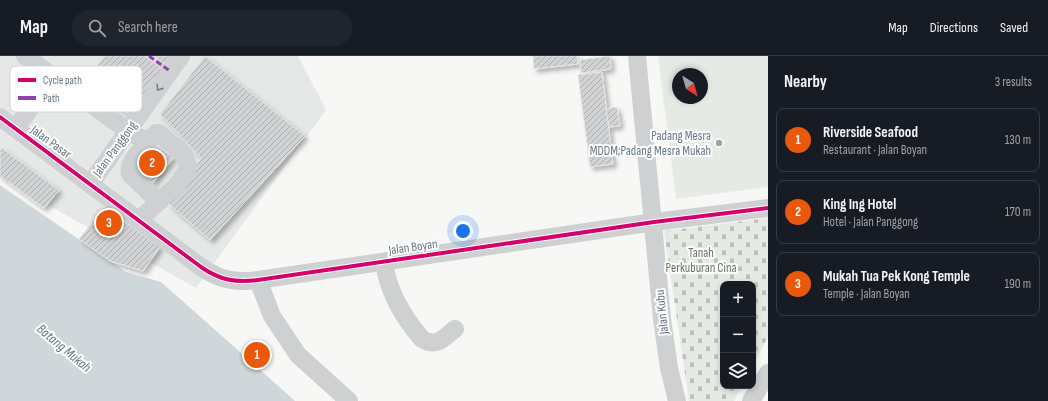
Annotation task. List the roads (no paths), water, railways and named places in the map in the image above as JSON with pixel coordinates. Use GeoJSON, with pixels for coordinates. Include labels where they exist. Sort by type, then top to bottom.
{"type":"FeatureCollection","features":[{"type":"Feature","properties":{"kind":"street"},"geometry":{"type":"LineString","coordinates":[[24,56],[47,66]]}},
{"type":"Feature","properties":{"kind":"street","name":"Jalan Panggong"},"geometry":{"type":"LineString","coordinates":[[142,112],[182,56]]}},
{"type":"Feature","properties":{"kind":"street","name":"Jalan Kubu"},"geometry":{"type":"LineString","coordinates":[[637,56],[654,222],[662,319],[669,368],[677,401]]}},
{"type":"Feature","properties":{"kind":"street"},"geometry":{"type":"LineString","coordinates":[[16,128],[24,112]]}},
{"type":"Feature","properties":{"kind":"street"},"geometry":{"type":"LineString","coordinates":[[104,112],[128,131],[148,142]]}},
{"type":"Feature","properties":{"kind":"street","name":"Jalan Panggong"},"geometry":{"type":"LineString","coordinates":[[91,183],[142,112]]}},
{"type":"Feature","properties":{"kind":"street","name":"Jalan Pasar"},"geometry":{"type":"LineString","coordinates":[[0,117],[91,183]]}},
{"type":"Feature","properties":{"kind":"street"},"geometry":{"type":"LineString","coordinates":[[138,220],[158,201],[182,178],[187,170],[188,162],[184,155],[159,132],[156,133],[148,142],[132,161],[130,166],[130,174],[158,201]]}},
{"type":"Feature","properties":{"kind":"street","name":"Jalan Boyan"},"geometry":{"type":"LineString","coordinates":[[91,183],[213,276],[227,281],[242,282],[654,222],[768,208]]}},
{"type":"Feature","properties":{"kind":"street"},"geometry":{"type":"LineString","coordinates":[[384,262],[389,289],[397,304],[422,339],[428,343],[435,344],[455,329]]}},
{"type":"Feature","properties":{"kind":"street"},"geometry":{"type":"LineString","coordinates":[[258,280],[272,316],[298,356],[349,401]]}},
{"type":"Feature","properties":{"kind":"street"},"geometry":{"type":"LineString","coordinates":[[751,401],[768,373]]}},
{"type":"Feature","properties":{"kind":"water","name":"Batang Mukah"},"geometry":{"type":"Polygon","coordinates":[[[0,185],[126,272],[161,282],[295,401],[0,401],[0,185]]]}},
{"type":"Feature","properties":{"kind":"place","name":"Padang Mesra MDDM;Padang Mesra Mukah"},"geometry":{"type":"Point","coordinates":[719,143]}},
{"type":"Feature","properties":{"kind":"place","name":"King Ing Hotel"},"geometry":{"type":"Point","coordinates":[152,163]}},
{"type":"Feature","properties":{"kind":"place","name":"Mukah Tua Pek Kong Temple"},"geometry":{"type":"Point","coordinates":[109,223]}},
{"type":"Feature","properties":{"kind":"place","name":"Riverside Seafood"},"geometry":{"type":"Point","coordinates":[257,355]}},
{"type":"Feature","properties":{"kind":"park label","name":"Tanah Perkuburan Cina"},"geometry":{"type":"Point","coordinates":[701,260]}}]}
